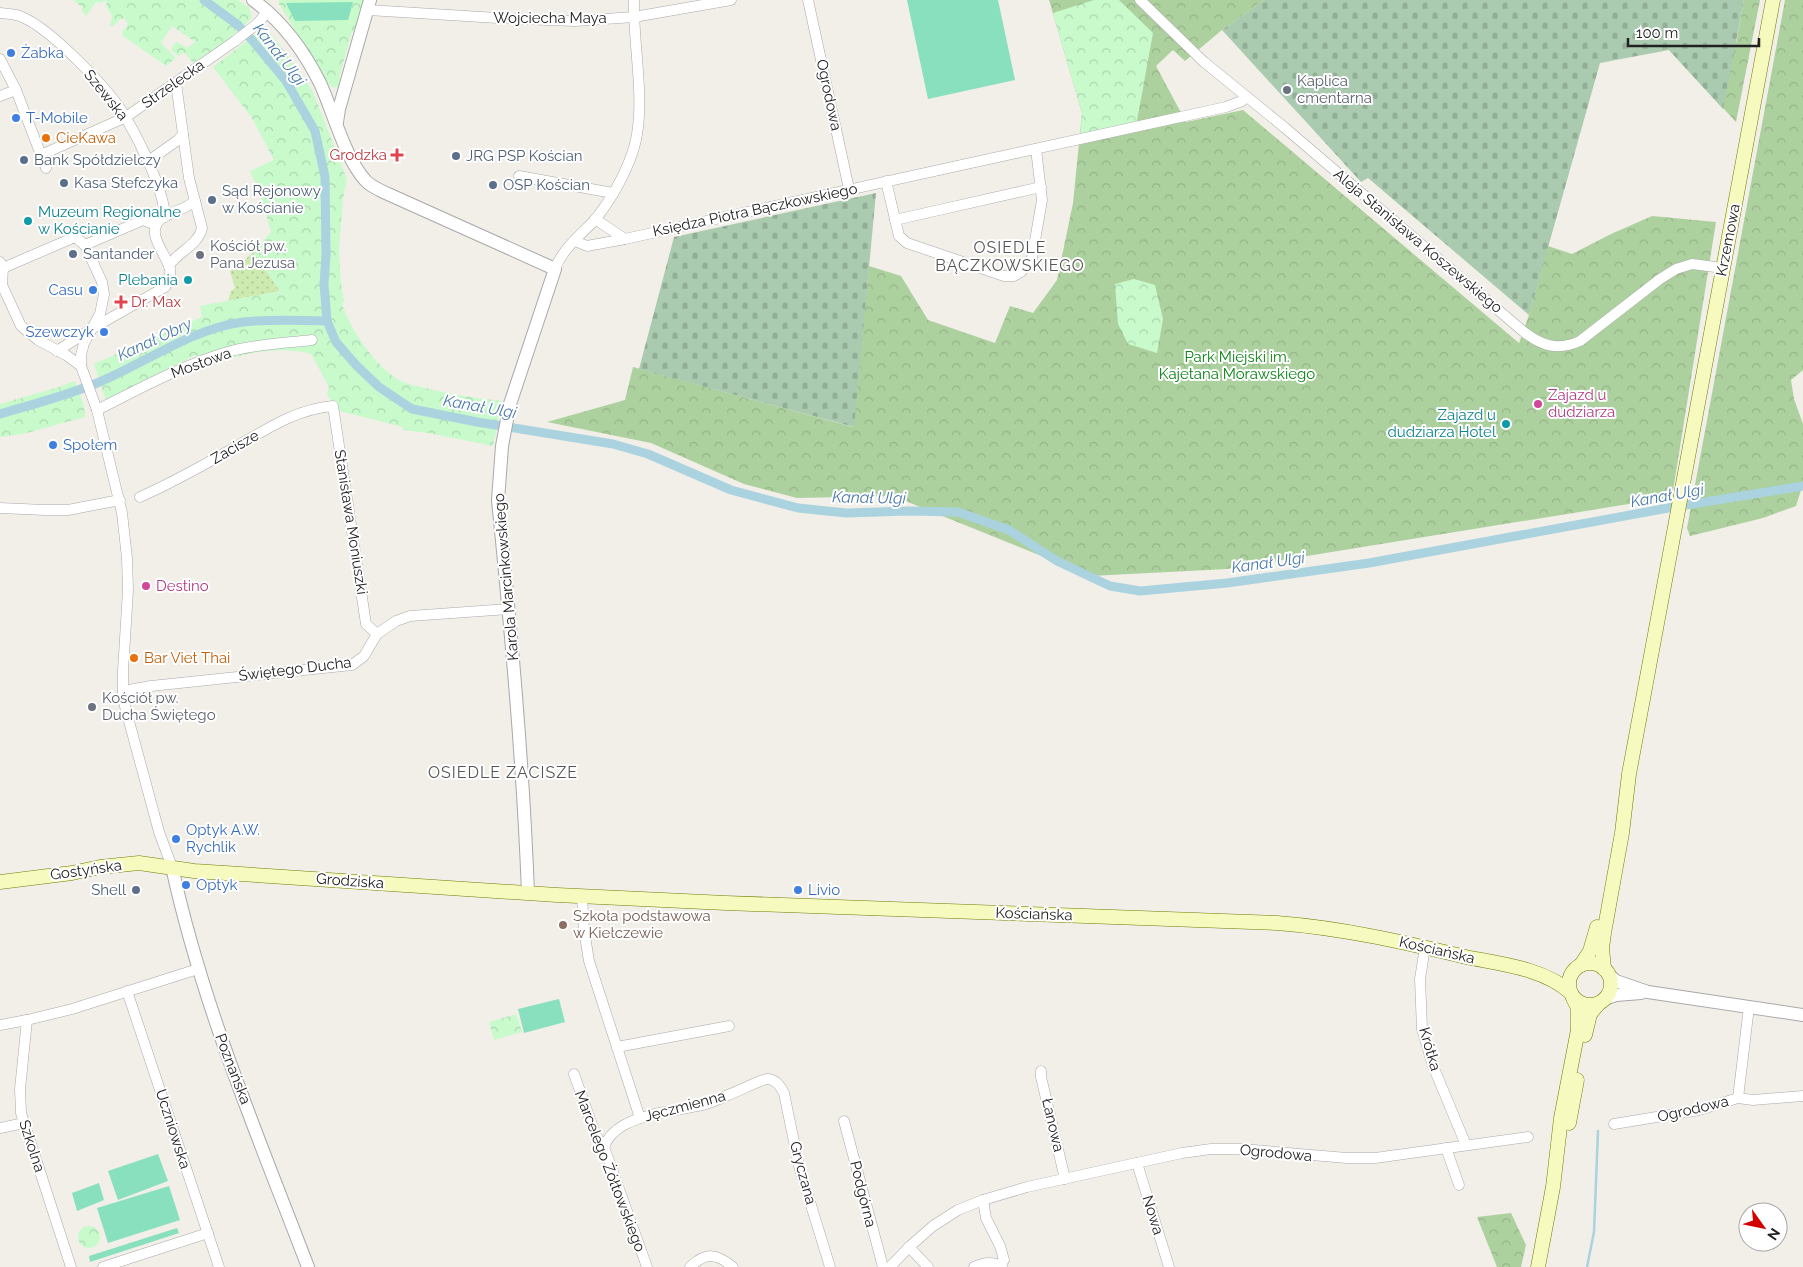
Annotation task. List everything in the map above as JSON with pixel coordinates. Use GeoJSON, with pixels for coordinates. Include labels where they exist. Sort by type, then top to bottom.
{"type":"FeatureCollection","features":[{"type":"Feature","properties":{"kind":"main road","name":"Krzemowa"},"geometry":{"type":"LineString","coordinates":[[1629,774],[1773,0]]}},
{"type":"Feature","properties":{"kind":"main road"},"geometry":{"type":"LineString","coordinates":[[1553,1187],[1561,1118],[1578,1030],[1578,1008],[1572,995],[1569,980],[1587,958],[1595,937],[1613,831],[1629,774]]}},
{"type":"Feature","properties":{"kind":"main road"},"geometry":{"type":"LineString","coordinates":[[1538,1267],[1553,1187],[1574,1104],[1588,1020],[1592,1011],[1608,995],[1611,985],[1606,972],[1602,948],[1622,833],[1629,774]]}},
{"type":"Feature","properties":{"kind":"main road","name":"Gostyńska"},"geometry":{"type":"LineString","coordinates":[[0,882],[100,867],[141,863],[172,867]]}},
{"type":"Feature","properties":{"kind":"main road","name":"Grodziska"},"geometry":{"type":"LineString","coordinates":[[172,867],[194,871],[528,892]]}},
{"type":"Feature","properties":{"kind":"main road","name":"Kościańska"},"geometry":{"type":"LineString","coordinates":[[528,892],[726,903],[1278,923],[1338,929],[1536,972],[1566,972],[1578,967]]}},
{"type":"Feature","properties":{"kind":"main road"},"geometry":{"type":"LineString","coordinates":[[1578,967],[1593,963],[1606,972]]}},
{"type":"Feature","properties":{"kind":"main road","name":"Kościańska"},"geometry":{"type":"LineString","coordinates":[[1536,972],[1563,986],[1572,995]]}},
{"type":"Feature","properties":{"kind":"main road"},"geometry":{"type":"LineString","coordinates":[[1572,995],[1582,1004],[1588,1005],[1602,1001]]}},
{"type":"Feature","properties":{"kind":"street"},"geometry":{"type":"LineString","coordinates":[[253,0],[270,6],[308,61],[320,83],[358,172],[366,182],[375,188],[555,268],[562,254],[595,219],[613,193],[632,155],[637,133],[638,92],[634,0]]}},
{"type":"Feature","properties":{"kind":"street","name":"Wojciecha Maya"},"geometry":{"type":"LineString","coordinates":[[369,5],[498,18],[575,22],[634,17],[731,0]]}},
{"type":"Feature","properties":{"kind":"street","name":"Ogrodowa"},"geometry":{"type":"LineString","coordinates":[[808,0],[849,189]]}},
{"type":"Feature","properties":{"kind":"street","name":"Aleja Stanisława Koszewskiego"},"geometry":{"type":"LineString","coordinates":[[1140,0],[1204,62],[1524,332],[1544,344],[1565,346],[1580,341],[1660,279],[1676,269],[1692,264],[1723,268]]}},
{"type":"Feature","properties":{"kind":"street"},"geometry":{"type":"LineString","coordinates":[[337,122],[369,5]]}},
{"type":"Feature","properties":{"kind":"street","name":"Strzelecka"},"geometry":{"type":"LineString","coordinates":[[41,155],[126,117],[236,41],[255,26],[270,6]]}},
{"type":"Feature","properties":{"kind":"street","name":"Szewska"},"geometry":{"type":"LineString","coordinates":[[0,13],[24,18],[47,34],[96,79],[126,117],[164,204],[165,217]]}},
{"type":"Feature","properties":{"kind":"street"},"geometry":{"type":"LineString","coordinates":[[0,59],[16,90],[46,168]]}},
{"type":"Feature","properties":{"kind":"street"},"geometry":{"type":"LineString","coordinates":[[169,266],[176,257],[196,241],[202,228],[189,178],[176,83]]}},
{"type":"Feature","properties":{"kind":"street"},"geometry":{"type":"LineString","coordinates":[[320,83],[328,89],[337,92],[344,91]]}},
{"type":"Feature","properties":{"kind":"street"},"geometry":{"type":"LineString","coordinates":[[0,96],[16,90]]}},
{"type":"Feature","properties":{"kind":"street","name":"Księdza Piotra Bączkowskiego"},"geometry":{"type":"LineString","coordinates":[[575,241],[587,246],[625,239],[1226,107],[1242,102],[1246,97]]}},
{"type":"Feature","properties":{"kind":"street"},"geometry":{"type":"LineString","coordinates":[[147,162],[178,140],[183,134]]}},
{"type":"Feature","properties":{"kind":"street"},"geometry":{"type":"LineString","coordinates":[[886,181],[899,236],[906,243],[1004,276],[1014,276],[1026,267],[1032,258],[1042,200],[1036,149]]}},
{"type":"Feature","properties":{"kind":"street"},"geometry":{"type":"LineString","coordinates":[[518,176],[613,193]]}},
{"type":"Feature","properties":{"kind":"street"},"geometry":{"type":"LineString","coordinates":[[895,220],[1041,187]]}},
{"type":"Feature","properties":{"kind":"street"},"geometry":{"type":"LineString","coordinates":[[57,351],[92,328],[165,287],[170,279],[169,266],[155,237],[156,225],[161,219],[188,207],[195,201]]}},
{"type":"Feature","properties":{"kind":"street"},"geometry":{"type":"LineString","coordinates":[[595,219],[625,239]]}},
{"type":"Feature","properties":{"kind":"street"},"geometry":{"type":"LineString","coordinates":[[85,245],[143,220],[156,225]]}},
{"type":"Feature","properties":{"kind":"street"},"geometry":{"type":"LineString","coordinates":[[82,368],[66,354],[38,340],[21,326],[1,285],[2,265],[75,237],[85,245],[102,282],[104,294],[100,314],[84,343],[81,355],[82,368],[95,406],[120,500],[128,573],[123,691],[125,707],[159,832],[172,867]]}},
{"type":"Feature","properties":{"kind":"street","name":"Karola Marcinkowskiego"},"geometry":{"type":"LineString","coordinates":[[528,892],[515,673],[498,500],[502,443],[510,408],[555,268]]}},
{"type":"Feature","properties":{"kind":"street","name":"Mostowa"},"geometry":{"type":"LineString","coordinates":[[95,406],[198,362],[232,351],[261,345],[312,340]]}},
{"type":"Feature","properties":{"kind":"street","name":"Zacisze"},"geometry":{"type":"LineString","coordinates":[[140,497],[173,482],[287,418],[316,407],[333,406]]}},
{"type":"Feature","properties":{"kind":"street","name":"Stanisława Moniuszki"},"geometry":{"type":"LineString","coordinates":[[333,406],[366,624],[377,634]]}},
{"type":"Feature","properties":{"kind":"street"},"geometry":{"type":"LineString","coordinates":[[0,508],[68,510],[120,500]]}},
{"type":"Feature","properties":{"kind":"street","name":"Świętego Ducha"},"geometry":{"type":"LineString","coordinates":[[123,691],[151,686],[352,665],[364,656],[377,634],[396,621],[410,616],[508,609]]}},
{"type":"Feature","properties":{"kind":"street","name":"Poznańska"},"geometry":{"type":"LineString","coordinates":[[172,867],[198,969],[214,1018],[308,1267]]}},
{"type":"Feature","properties":{"kind":"street"},"geometry":{"type":"LineString","coordinates":[[582,896],[584,930],[589,960],[640,1118]]}},
{"type":"Feature","properties":{"kind":"street","name":"Krótka"},"geometry":{"type":"LineString","coordinates":[[1425,947],[1420,979],[1422,1029],[1433,1066],[1466,1145]]}},
{"type":"Feature","properties":{"kind":"street"},"geometry":{"type":"LineString","coordinates":[[0,1025],[72,1009],[198,969]]}},
{"type":"Feature","properties":{"kind":"street"},"geometry":{"type":"LineString","coordinates":[[1606,972],[1616,981],[1648,992],[1803,1015]]}},
{"type":"Feature","properties":{"kind":"street","name":"Uczniowska"},"geometry":{"type":"LineString","coordinates":[[127,991],[219,1267]]}},
{"type":"Feature","properties":{"kind":"street"},"geometry":{"type":"LineString","coordinates":[[1602,1001],[1616,995],[1648,992]]}},
{"type":"Feature","properties":{"kind":"street"},"geometry":{"type":"LineString","coordinates":[[1738,1098],[1748,1007]]}},
{"type":"Feature","properties":{"kind":"street","name":"Szkolna"},"geometry":{"type":"LineString","coordinates":[[27,1020],[20,1101],[24,1123],[71,1267]]}},
{"type":"Feature","properties":{"kind":"street"},"geometry":{"type":"LineString","coordinates":[[617,1047],[729,1026]]}},
{"type":"Feature","properties":{"kind":"street","name":"Łanowa"},"geometry":{"type":"LineString","coordinates":[[1041,1071],[1066,1179]]}},
{"type":"Feature","properties":{"kind":"street","name":"Marcelego Żółtowskiego"},"geometry":{"type":"LineString","coordinates":[[574,1074],[596,1136],[604,1147],[647,1267]]}},
{"type":"Feature","properties":{"kind":"street","name":"Jęczmienna"},"geometry":{"type":"LineString","coordinates":[[604,1147],[612,1133],[640,1118],[705,1104],[743,1090],[762,1080],[775,1081]]}},
{"type":"Feature","properties":{"kind":"street","name":"Gryczana"},"geometry":{"type":"LineString","coordinates":[[775,1081],[780,1085],[784,1093],[799,1166],[830,1267]]}},
{"type":"Feature","properties":{"kind":"street","name":"Ogrodowa"},"geometry":{"type":"LineString","coordinates":[[1614,1124],[1699,1110],[1738,1098],[1753,1100],[1803,1096]]}},
{"type":"Feature","properties":{"kind":"street","name":"Podgórna"},"geometry":{"type":"LineString","coordinates":[[844,1121],[883,1267]]}},
{"type":"Feature","properties":{"kind":"street"},"geometry":{"type":"LineString","coordinates":[[0,1128],[24,1123]]}},
{"type":"Feature","properties":{"kind":"street","name":"Ogrodowa"},"geometry":{"type":"LineString","coordinates":[[983,1200],[1027,1187],[1182,1153],[1211,1149],[1242,1149],[1339,1158],[1375,1158],[1528,1138]]}},
{"type":"Feature","properties":{"kind":"street"},"geometry":{"type":"LineString","coordinates":[[1446,1148],[1459,1185]]}},
{"type":"Feature","properties":{"kind":"street","name":"Nowa"},"geometry":{"type":"LineString","coordinates":[[1136,1163],[1169,1267]]}},
{"type":"Feature","properties":{"kind":"street"},"geometry":{"type":"LineString","coordinates":[[890,1267],[933,1226],[958,1210],[983,1200],[986,1218],[1000,1246],[1004,1260],[1001,1266],[992,1263],[974,1267]]}},
{"type":"Feature","properties":{"kind":"street"},"geometry":{"type":"LineString","coordinates":[[103,1267],[208,1233]]}},
{"type":"Feature","properties":{"kind":"street"},"geometry":{"type":"LineString","coordinates":[[909,1247],[928,1267]]}},
{"type":"Feature","properties":{"kind":"street"},"geometry":{"type":"LineString","coordinates":[[690,1267],[702,1256],[709,1255],[716,1256],[733,1267]]}},
{"type":"Feature","properties":{"kind":"green space"},"geometry":{"type":"Polygon","coordinates":[[[73,0],[238,0],[249,7],[252,18],[225,42],[193,63],[184,52],[179,56],[172,51],[172,46],[177,42],[187,48],[195,42],[172,26],[161,43],[176,58],[166,66],[123,36],[122,32],[128,24],[124,18],[113,26],[110,25],[112,16],[106,6],[107,1],[96,2],[86,16],[82,11],[82,7],[73,0]]]}},
{"type":"Feature","properties":{"kind":"green space"},"geometry":{"type":"Polygon","coordinates":[[[279,0],[365,0],[358,32],[352,31],[339,78],[346,79],[341,86],[332,87],[326,81],[279,4],[279,0]]]}},
{"type":"Feature","properties":{"kind":"green space"},"geometry":{"type":"Polygon","coordinates":[[[907,0],[998,0],[1015,80],[928,99],[907,0]]]}},
{"type":"Feature","properties":{"kind":"green space","name":"Park Miejski im. Kajetana Morawskiego"},"geometry":{"type":"Polygon","coordinates":[[[1049,0],[1264,0],[1222,30],[1185,61],[1173,50],[1156,66],[1186,122],[1243,110],[1519,343],[1529,315],[1548,246],[1572,254],[1652,216],[1716,222],[1672,497],[1227,569],[1091,576],[893,496],[797,498],[744,484],[651,443],[547,422],[625,400],[633,367],[853,427],[869,266],[901,276],[928,320],[995,343],[1010,306],[1033,313],[1057,280],[1073,203],[1082,113],[1049,0]]]}},
{"type":"Feature","properties":{"kind":"green space"},"geometry":{"type":"Polygon","coordinates":[[[1094,0],[1119,0],[1153,33],[1136,126],[1080,138],[1082,113],[1053,13],[1094,0]]]}},
{"type":"Feature","properties":{"kind":"green space"},"geometry":{"type":"Polygon","coordinates":[[[1264,0],[1744,0],[1723,109],[1669,50],[1600,63],[1529,315],[1368,178],[1361,182],[1222,30],[1264,0]]]}},
{"type":"Feature","properties":{"kind":"green space"},"geometry":{"type":"Polygon","coordinates":[[[1744,0],[1760,0],[1736,122],[1669,50],[1736,43],[1744,0]]]}},
{"type":"Feature","properties":{"kind":"green space"},"geometry":{"type":"Polygon","coordinates":[[[1785,0],[1803,0],[1803,370],[1791,380],[1794,399],[1803,424],[1803,484],[1796,506],[1763,518],[1690,536],[1687,528],[1785,0]]]}},
{"type":"Feature","properties":{"kind":"green space"},"geometry":{"type":"Polygon","coordinates":[[[353,2],[348,20],[295,21],[286,3],[353,2]]]}},
{"type":"Feature","properties":{"kind":"green space"},"geometry":{"type":"Polygon","coordinates":[[[260,31],[268,31],[271,34],[313,92],[347,179],[343,199],[339,248],[344,301],[342,304],[358,337],[384,368],[403,382],[455,394],[502,401],[493,446],[403,430],[403,427],[339,411],[327,394],[329,387],[311,354],[298,351],[284,350],[255,353],[227,360],[202,370],[196,355],[107,400],[105,398],[94,364],[202,317],[200,306],[280,291],[253,252],[271,232],[261,196],[250,171],[274,160],[252,118],[213,67],[260,31]]]}},
{"type":"Feature","properties":{"kind":"green space"},"geometry":{"type":"Polygon","coordinates":[[[876,193],[854,427],[639,369],[674,237],[876,193]]]}},
{"type":"Feature","properties":{"kind":"green space"},"geometry":{"type":"Polygon","coordinates":[[[253,252],[280,291],[228,301],[231,291],[235,288],[230,271],[253,252]]]}},
{"type":"Feature","properties":{"kind":"green space"},"geometry":{"type":"Polygon","coordinates":[[[1134,279],[1155,285],[1163,319],[1157,353],[1128,344],[1118,324],[1115,284],[1134,279]]]}},
{"type":"Feature","properties":{"kind":"green space"},"geometry":{"type":"Polygon","coordinates":[[[75,381],[84,406],[85,417],[23,434],[0,437],[0,404],[75,381]]]}},
{"type":"Feature","properties":{"kind":"green space"},"geometry":{"type":"Polygon","coordinates":[[[559,999],[565,1022],[524,1033],[518,1009],[559,999]]]}},
{"type":"Feature","properties":{"kind":"green space"},"geometry":{"type":"Polygon","coordinates":[[[516,1014],[522,1032],[494,1040],[489,1022],[516,1014]]]}},
{"type":"Feature","properties":{"kind":"green space"},"geometry":{"type":"Polygon","coordinates":[[[158,1154],[168,1181],[118,1200],[108,1171],[158,1154]]]}},
{"type":"Feature","properties":{"kind":"green space"},"geometry":{"type":"Polygon","coordinates":[[[99,1183],[104,1200],[77,1211],[72,1193],[99,1183]]]}},
{"type":"Feature","properties":{"kind":"green space"},"geometry":{"type":"Polygon","coordinates":[[[169,1186],[180,1220],[108,1243],[97,1208],[169,1186]]]}},
{"type":"Feature","properties":{"kind":"green space"},"geometry":{"type":"Polygon","coordinates":[[[1511,1213],[1526,1245],[1521,1267],[1497,1267],[1477,1217],[1511,1213]]]}},
{"type":"Feature","properties":{"kind":"green space"},"geometry":{"type":"Polygon","coordinates":[[[89,1226],[97,1229],[100,1237],[97,1245],[89,1248],[81,1245],[78,1237],[81,1229],[89,1226]]]}},
{"type":"Feature","properties":{"kind":"green space"},"geometry":{"type":"Polygon","coordinates":[[[177,1228],[179,1233],[90,1262],[89,1256],[177,1228]]]}},
{"type":"Feature","properties":{"kind":"waterway","name":"Kanał Ulgi"},"geometry":{"type":"LineString","coordinates":[[204,0],[238,25],[252,40],[286,81],[315,131],[325,177],[326,255],[324,284],[327,321],[336,342],[356,365],[379,387],[412,409],[477,422],[613,444],[648,454],[731,490],[798,508],[846,513],[958,512],[1009,530],[1057,561],[1110,586],[1140,591],[1227,583],[1369,563],[1668,508],[1803,486]]}},
{"type":"Feature","properties":{"kind":"waterway","name":"Kanał Obry"},"geometry":{"type":"LineString","coordinates":[[0,414],[90,386],[206,331],[243,322],[264,320],[327,321]]}},
{"type":"Feature","properties":{"kind":"waterway"},"geometry":{"type":"LineString","coordinates":[[1587,1267],[1594,1232],[1598,1131]]}},
{"type":"Feature","properties":{"kind":"place","name":"Żabka"},"geometry":{"type":"Point","coordinates":[11,53]}},
{"type":"Feature","properties":{"kind":"place","name":"Kaplica cmentarna"},"geometry":{"type":"Point","coordinates":[1287,90]}},
{"type":"Feature","properties":{"kind":"place","name":"T-Mobile"},"geometry":{"type":"Point","coordinates":[16,118]}},
{"type":"Feature","properties":{"kind":"place","name":"CieKawa"},"geometry":{"type":"Point","coordinates":[46,138]}},
{"type":"Feature","properties":{"kind":"place","name":"Grodzka"},"geometry":{"type":"Point","coordinates":[397,155]}},
{"type":"Feature","properties":{"kind":"place","name":"JRG PSP Kościan"},"geometry":{"type":"Point","coordinates":[456,156]}},
{"type":"Feature","properties":{"kind":"place","name":"Bank Spółdzielczy"},"geometry":{"type":"Point","coordinates":[24,160]}},
{"type":"Feature","properties":{"kind":"place","name":"Kasa Stefczyka"},"geometry":{"type":"Point","coordinates":[64,183]}},
{"type":"Feature","properties":{"kind":"place","name":"OSP Kościan"},"geometry":{"type":"Point","coordinates":[493,185]}},
{"type":"Feature","properties":{"kind":"place","name":"Sąd Rejonowy w Kościanie"},"geometry":{"type":"Point","coordinates":[212,200]}},
{"type":"Feature","properties":{"kind":"place","name":"Muzeum Regionalne w Kościanie"},"geometry":{"type":"Point","coordinates":[28,221]}},
{"type":"Feature","properties":{"kind":"place","name":"Santander"},"geometry":{"type":"Point","coordinates":[73,254]}},
{"type":"Feature","properties":{"kind":"place","name":"Kościół pw. Pana Jezusa"},"geometry":{"type":"Point","coordinates":[200,255]}},
{"type":"Feature","properties":{"kind":"place","name":"Plebania"},"geometry":{"type":"Point","coordinates":[188,280]}},
{"type":"Feature","properties":{"kind":"place","name":"Casu"},"geometry":{"type":"Point","coordinates":[93,290]}},
{"type":"Feature","properties":{"kind":"place","name":"Dr. Max"},"geometry":{"type":"Point","coordinates":[121,302]}},
{"type":"Feature","properties":{"kind":"place","name":"Szewczyk"},"geometry":{"type":"Point","coordinates":[104,332]}},
{"type":"Feature","properties":{"kind":"place","name":"Zajazd u dudziarza"},"geometry":{"type":"Point","coordinates":[1538,404]}},
{"type":"Feature","properties":{"kind":"place","name":"Zajazd u dudziarza Hotel"},"geometry":{"type":"Point","coordinates":[1506,424]}},
{"type":"Feature","properties":{"kind":"place","name":"Społem"},"geometry":{"type":"Point","coordinates":[53,445]}},
{"type":"Feature","properties":{"kind":"place","name":"Destino"},"geometry":{"type":"Point","coordinates":[146,586]}},
{"type":"Feature","properties":{"kind":"place","name":"Bar Viet Thai"},"geometry":{"type":"Point","coordinates":[134,658]}},
{"type":"Feature","properties":{"kind":"place","name":"Kościół pw. Ducha Świętego"},"geometry":{"type":"Point","coordinates":[92,707]}},
{"type":"Feature","properties":{"kind":"place","name":"Optyk A.W. Rychlik"},"geometry":{"type":"Point","coordinates":[176,839]}},
{"type":"Feature","properties":{"kind":"place","name":"Optyk"},"geometry":{"type":"Point","coordinates":[186,885]}},
{"type":"Feature","properties":{"kind":"place","name":"Shell"},"geometry":{"type":"Point","coordinates":[136,890]}},
{"type":"Feature","properties":{"kind":"place","name":"Livio"},"geometry":{"type":"Point","coordinates":[798,890]}},
{"type":"Feature","properties":{"kind":"place","name":"Szkoła podstawowa w Kiełczewie"},"geometry":{"type":"Point","coordinates":[563,925]}},
{"type":"Feature","properties":{"kind":"district","name":"OSIEDLE BĄCZKOWSKIEGO"},"geometry":{"type":"Point","coordinates":[1010,256]}},
{"type":"Feature","properties":{"kind":"district","name":"OSIEDLE ZACISZE"},"geometry":{"type":"Point","coordinates":[503,772]}}]}
